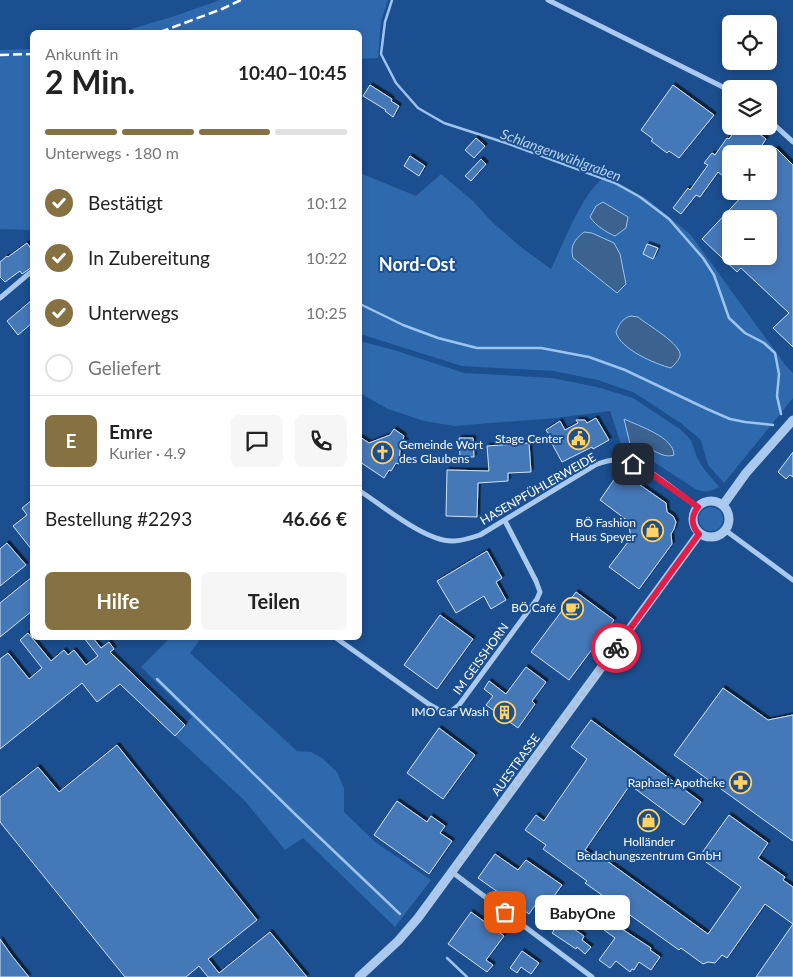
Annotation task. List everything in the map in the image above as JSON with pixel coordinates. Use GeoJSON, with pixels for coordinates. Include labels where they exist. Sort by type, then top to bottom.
{"type":"FeatureCollection","features":[{"type":"Feature","properties":{"kind":"street"},"geometry":{"type":"LineString","coordinates":[[548,0],[722,87]]}},
{"type":"Feature","properties":{"kind":"street"},"geometry":{"type":"LineString","coordinates":[[777,127],[793,142]]}},
{"type":"Feature","properties":{"kind":"street"},"geometry":{"type":"LineString","coordinates":[[0,298],[30,272]]}},
{"type":"Feature","properties":{"kind":"street"},"geometry":{"type":"LineString","coordinates":[[723,505],[746,473],[793,420]]}},
{"type":"Feature","properties":{"kind":"street","name":"HASENPFÜHLERWEIDE"},"geometry":{"type":"LineString","coordinates":[[362,492],[421,532],[437,539],[451,542],[466,540],[480,535],[604,461],[623,460],[643,468],[698,507]]}},
{"type":"Feature","properties":{"kind":"street"},"geometry":{"type":"LineString","coordinates":[[711,501],[723,505],[729,515],[726,530],[712,538],[699,534],[692,518],[698,507],[711,501]]}},
{"type":"Feature","properties":{"kind":"street","name":"IM GEISSHORN"},"geometry":{"type":"LineString","coordinates":[[339,640],[430,705],[449,713],[459,705],[533,606],[540,592],[504,521]]}},
{"type":"Feature","properties":{"kind":"street"},"geometry":{"type":"LineString","coordinates":[[726,530],[793,580]]}},
{"type":"Feature","properties":{"kind":"street","name":"AUESTRASSE"},"geometry":{"type":"LineString","coordinates":[[359,977],[398,941],[418,918],[699,534]]}},
{"type":"Feature","properties":{"kind":"street"},"geometry":{"type":"LineString","coordinates":[[452,872],[592,977]]}},
{"type":"Feature","properties":{"kind":"shaded area"},"geometry":{"type":"Polygon","coordinates":[[[220,0],[388,0],[381,21],[378,58],[362,59],[362,30],[128,30],[220,0]]]}},
{"type":"Feature","properties":{"kind":"shaded area"},"geometry":{"type":"Polygon","coordinates":[[[30,49],[30,230],[0,229],[0,50],[30,49]]]}},
{"type":"Feature","properties":{"kind":"shaded area"},"geometry":{"type":"Polygon","coordinates":[[[362,174],[416,196],[441,174],[473,201],[492,222],[522,248],[551,269],[581,206],[597,184],[606,176],[647,199],[690,234],[793,373],[793,398],[724,483],[708,465],[701,440],[682,424],[635,393],[598,380],[553,371],[462,366],[362,335],[362,174]],[[592,233],[574,258],[598,278],[621,264],[616,247],[609,241],[592,233]]]}},
{"type":"Feature","properties":{"kind":"shaded area"},"geometry":{"type":"Polygon","coordinates":[[[603,202],[628,217],[626,228],[615,236],[601,228],[590,217],[596,206],[603,202]]]}},
{"type":"Feature","properties":{"kind":"shaded area"},"geometry":{"type":"Polygon","coordinates":[[[584,232],[592,233],[614,243],[620,254],[626,284],[617,293],[573,258],[572,250],[574,244],[584,232]]]}},
{"type":"Feature","properties":{"kind":"shaded area"},"geometry":{"type":"Polygon","coordinates":[[[631,316],[638,317],[676,346],[680,356],[671,368],[639,355],[619,338],[616,332],[618,327],[623,320],[631,316]]]}},
{"type":"Feature","properties":{"kind":"shaded area"},"geometry":{"type":"Polygon","coordinates":[[[362,342],[464,373],[552,378],[597,387],[633,398],[680,429],[691,440],[697,458],[719,487],[708,491],[697,490],[640,453],[622,448],[610,411],[556,418],[454,426],[424,421],[388,409],[362,394],[362,342]]]}},
{"type":"Feature","properties":{"kind":"shaded area"},"geometry":{"type":"Polygon","coordinates":[[[624,419],[662,438],[668,443],[674,455],[665,455],[630,444],[624,419]]]}},
{"type":"Feature","properties":{"kind":"shaded area"},"geometry":{"type":"Polygon","coordinates":[[[711,507],[716,508],[722,514],[722,524],[716,530],[711,531],[706,530],[700,524],[699,519],[700,514],[706,508],[711,507]]]}},
{"type":"Feature","properties":{"kind":"shaded area"},"geometry":{"type":"Polygon","coordinates":[[[168,640],[200,640],[190,653],[297,751],[311,752],[322,758],[337,772],[344,788],[344,812],[375,842],[431,880],[395,927],[303,838],[285,850],[245,801],[175,736],[192,717],[141,667],[168,640]]]}},
{"type":"Feature","properties":{"kind":"building"},"geometry":{"type":"Polygon","coordinates":[[[370,85],[392,99],[391,101],[399,106],[393,117],[386,110],[363,96],[370,85]]]}},
{"type":"Feature","properties":{"kind":"building"},"geometry":{"type":"Polygon","coordinates":[[[673,85],[714,115],[679,158],[669,151],[667,153],[651,141],[653,139],[641,130],[673,85]]]}},
{"type":"Feature","properties":{"kind":"building"},"geometry":{"type":"Polygon","coordinates":[[[732,135],[761,135],[766,139],[762,145],[722,145],[727,138],[729,139],[732,135]]]}},
{"type":"Feature","properties":{"kind":"building"},"geometry":{"type":"Polygon","coordinates":[[[476,138],[485,146],[474,158],[465,150],[476,138]]]}},
{"type":"Feature","properties":{"kind":"building"},"geometry":{"type":"Polygon","coordinates":[[[722,145],[722,175],[718,172],[700,197],[696,195],[681,214],[673,208],[688,188],[690,190],[708,165],[704,163],[712,153],[715,155],[722,145]]]}},
{"type":"Feature","properties":{"kind":"building"},"geometry":{"type":"Polygon","coordinates":[[[777,149],[793,165],[793,347],[773,328],[789,313],[741,268],[737,272],[730,265],[777,265],[777,210],[729,210],[739,200],[777,200],[777,149]]]}},
{"type":"Feature","properties":{"kind":"building"},"geometry":{"type":"Polygon","coordinates":[[[410,156],[425,166],[419,176],[404,166],[410,156]]]}},
{"type":"Feature","properties":{"kind":"building"},"geometry":{"type":"Polygon","coordinates":[[[481,159],[486,164],[471,181],[465,176],[481,159]]]}},
{"type":"Feature","properties":{"kind":"building"},"geometry":{"type":"Polygon","coordinates":[[[722,218],[722,258],[702,239],[722,218]]]}},
{"type":"Feature","properties":{"kind":"building"},"geometry":{"type":"Polygon","coordinates":[[[27,243],[30,247],[30,268],[22,274],[20,271],[5,282],[0,277],[0,262],[27,243]]]}},
{"type":"Feature","properties":{"kind":"building"},"geometry":{"type":"Polygon","coordinates":[[[647,244],[658,248],[653,259],[643,254],[647,244]]]}},
{"type":"Feature","properties":{"kind":"building"},"geometry":{"type":"Polygon","coordinates":[[[30,302],[30,325],[18,335],[7,321],[30,302]]]}},
{"type":"Feature","properties":{"kind":"building"},"geometry":{"type":"Polygon","coordinates":[[[596,418],[609,440],[562,462],[546,430],[560,421],[565,430],[578,423],[576,420],[585,420],[587,423],[596,418]]]}},
{"type":"Feature","properties":{"kind":"building","name":"Gemeinde Wort des Glaubens"},"geometry":{"type":"Polygon","coordinates":[[[394,429],[404,436],[403,439],[406,441],[400,450],[399,464],[396,463],[384,478],[362,463],[362,438],[369,443],[390,435],[394,429]]]}},
{"type":"Feature","properties":{"kind":"building"},"geometry":{"type":"Polygon","coordinates":[[[459,438],[473,438],[474,457],[460,457],[459,438]]]}},
{"type":"Feature","properties":{"kind":"building"},"geometry":{"type":"Polygon","coordinates":[[[529,443],[531,472],[508,473],[508,481],[478,483],[477,517],[446,516],[447,470],[489,471],[487,446],[529,443]]]}},
{"type":"Feature","properties":{"kind":"building"},"geometry":{"type":"Polygon","coordinates":[[[793,452],[793,477],[790,475],[786,479],[778,472],[793,452]]]}},
{"type":"Feature","properties":{"kind":"building","name":"BÖ Fashion Haus Speyer"},"geometry":{"type":"Polygon","coordinates":[[[620,471],[666,503],[667,512],[673,516],[676,522],[671,534],[672,544],[639,589],[609,567],[631,538],[628,521],[600,500],[620,471]]]}},
{"type":"Feature","properties":{"kind":"building"},"geometry":{"type":"Polygon","coordinates":[[[30,502],[30,547],[13,526],[27,515],[22,508],[30,502]]]}},
{"type":"Feature","properties":{"kind":"building"},"geometry":{"type":"Polygon","coordinates":[[[7,543],[26,565],[0,586],[0,549],[7,543]]]}},
{"type":"Feature","properties":{"kind":"building"},"geometry":{"type":"Polygon","coordinates":[[[487,551],[502,578],[496,582],[506,600],[491,609],[484,596],[456,613],[437,581],[487,551]]]}},
{"type":"Feature","properties":{"kind":"building"},"geometry":{"type":"Polygon","coordinates":[[[30,579],[30,613],[0,637],[0,603],[30,579]]]}},
{"type":"Feature","properties":{"kind":"building"},"geometry":{"type":"Polygon","coordinates":[[[576,592],[614,620],[569,680],[531,652],[576,592]]]}},
{"type":"Feature","properties":{"kind":"building"},"geometry":{"type":"Polygon","coordinates":[[[440,615],[473,639],[437,689],[404,665],[440,615]]]}},
{"type":"Feature","properties":{"kind":"building"},"geometry":{"type":"Polygon","coordinates":[[[28,633],[30,640],[34,640],[51,661],[64,650],[68,655],[74,650],[86,665],[98,656],[86,640],[95,640],[101,648],[109,642],[114,649],[110,652],[185,725],[175,736],[120,684],[97,702],[82,683],[0,749],[0,659],[8,653],[29,679],[42,668],[20,640],[28,633]]]}},
{"type":"Feature","properties":{"kind":"building"},"geometry":{"type":"Polygon","coordinates":[[[526,667],[546,682],[532,701],[535,704],[518,728],[486,705],[493,696],[484,689],[489,681],[506,694],[526,667]]]}},
{"type":"Feature","properties":{"kind":"building"},"geometry":{"type":"Polygon","coordinates":[[[723,688],[768,720],[793,715],[793,841],[674,755],[723,688]]]}},
{"type":"Feature","properties":{"kind":"building"},"geometry":{"type":"Polygon","coordinates":[[[591,720],[701,802],[684,825],[630,785],[585,850],[601,861],[603,858],[708,934],[741,887],[699,857],[729,815],[768,843],[758,858],[785,877],[783,880],[793,887],[793,924],[765,904],[727,958],[722,955],[715,963],[708,962],[703,964],[681,948],[679,950],[585,883],[587,881],[543,849],[546,845],[525,830],[536,815],[544,821],[587,759],[571,747],[591,720]]]}},
{"type":"Feature","properties":{"kind":"building"},"geometry":{"type":"Polygon","coordinates":[[[439,728],[475,755],[443,799],[407,773],[439,728]]]}},
{"type":"Feature","properties":{"kind":"building"},"geometry":{"type":"Polygon","coordinates":[[[117,745],[257,920],[208,959],[219,973],[270,932],[307,977],[208,977],[199,966],[186,977],[125,977],[0,822],[0,797],[38,767],[59,792],[117,745]]]}},
{"type":"Feature","properties":{"kind":"building"},"geometry":{"type":"Polygon","coordinates":[[[397,801],[427,822],[431,816],[445,826],[440,833],[452,841],[429,874],[374,835],[397,801]]]}},
{"type":"Feature","properties":{"kind":"building"},"geometry":{"type":"Polygon","coordinates":[[[495,854],[518,870],[526,860],[562,885],[549,903],[541,897],[529,914],[478,878],[495,854]]]}},
{"type":"Feature","properties":{"kind":"building"},"geometry":{"type":"Polygon","coordinates":[[[471,912],[504,936],[486,960],[493,965],[487,972],[448,944],[471,912]]]}},
{"type":"Feature","properties":{"kind":"building"},"geometry":{"type":"Polygon","coordinates":[[[561,920],[584,936],[582,940],[591,947],[585,954],[577,947],[576,949],[552,933],[561,920]]]}},
{"type":"Feature","properties":{"kind":"building"},"geometry":{"type":"Polygon","coordinates":[[[612,920],[651,948],[650,950],[660,957],[651,970],[639,962],[634,970],[632,969],[630,972],[616,961],[610,968],[599,960],[615,938],[604,930],[612,920]]]}},
{"type":"Feature","properties":{"kind":"building"},"geometry":{"type":"Polygon","coordinates":[[[793,924],[793,977],[756,977],[793,924]]]}},
{"type":"Feature","properties":{"kind":"building"},"geometry":{"type":"Polygon","coordinates":[[[0,939],[12,956],[29,977],[0,977],[0,939]]]}},
{"type":"Feature","properties":{"kind":"building"},"geometry":{"type":"Polygon","coordinates":[[[522,951],[539,963],[531,974],[521,967],[517,973],[510,968],[522,951]]]}},
{"type":"Feature","properties":{"kind":"waterway","name":"Schlangenwühlgraben"},"geometry":{"type":"LineString","coordinates":[[392,0],[385,22],[381,54],[396,83],[418,108],[444,123],[506,143],[615,183],[640,197],[669,219],[703,258],[714,275],[729,318],[745,333],[764,343],[775,353],[779,374],[777,396],[781,414]]}},
{"type":"Feature","properties":{"kind":"waterway"},"geometry":{"type":"LineString","coordinates":[[362,305],[403,325],[438,338],[477,348],[541,348],[589,357],[625,370],[730,419],[773,425]]}},
{"type":"Feature","properties":{"kind":"waterway"},"geometry":{"type":"LineString","coordinates":[[157,679],[400,914]]}},
{"type":"Feature","properties":{"kind":"waterway"},"geometry":{"type":"LineString","coordinates":[[447,958],[467,977]]}},
{"type":"Feature","properties":{"kind":"railway"},"geometry":{"type":"LineString","coordinates":[[165,30],[241,0]]}},
{"type":"Feature","properties":{"kind":"railway"},"geometry":{"type":"LineString","coordinates":[[0,55],[30,54]]}},
{"type":"Feature","properties":{"kind":"way so far"},"geometry":{"type":"LineString","coordinates":[[505,912],[452,872],[616,648]]}},
{"type":"Feature","properties":{"kind":"place","name":"Stage Center"},"geometry":{"type":"Point","coordinates":[579,439]}},
{"type":"Feature","properties":{"kind":"place","name":"Gemeinde Wort des Glaubens"},"geometry":{"type":"Point","coordinates":[383,452]}},
{"type":"Feature","properties":{"kind":"place","name":"BÖ Fashion Haus Speyer"},"geometry":{"type":"Point","coordinates":[652,530]}},
{"type":"Feature","properties":{"kind":"place","name":"BÖ Café"},"geometry":{"type":"Point","coordinates":[572,608]}},
{"type":"Feature","properties":{"kind":"place","name":"IMO Car Wash"},"geometry":{"type":"Point","coordinates":[505,712]}},
{"type":"Feature","properties":{"kind":"place","name":"Raphael-Apotheke"},"geometry":{"type":"Point","coordinates":[741,783]}},
{"type":"Feature","properties":{"kind":"place","name":"Holländer Bedachungszentrum GmbH"},"geometry":{"type":"Point","coordinates":[649,821]}},
{"type":"Feature","properties":{"kind":"place","name":"BabyOne"},"geometry":{"type":"Point","coordinates":[505,912]}},
{"type":"Feature","properties":{"kind":"district","name":"Nord-Ost"},"geometry":{"type":"Point","coordinates":[417,265]}},
{"type":"Feature","properties":{"kind":"route"},"geometry":{"type":"LineString","coordinates":[[616,648],[699,534],[692,518],[698,507],[643,468],[633,464]]}}]}
